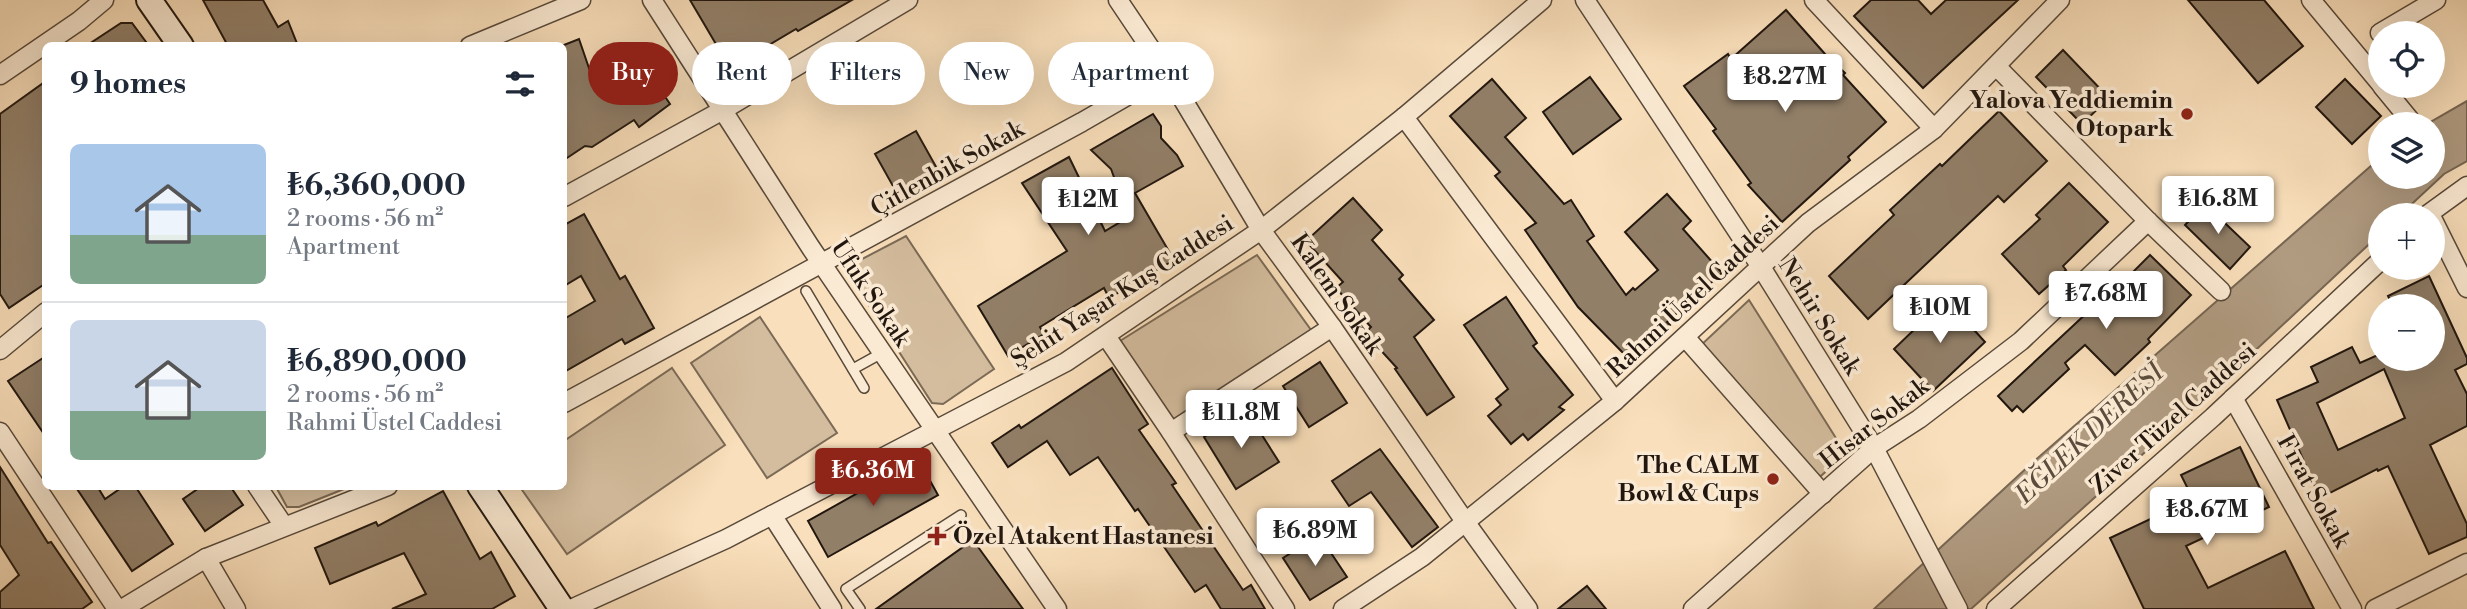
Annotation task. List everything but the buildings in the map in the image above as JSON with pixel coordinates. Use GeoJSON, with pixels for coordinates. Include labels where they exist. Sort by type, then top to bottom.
{"type":"FeatureCollection","features":[{"type":"Feature","properties":{"kind":"street"},"geometry":{"type":"LineString","coordinates":[[48,42],[104,0]]}},
{"type":"Feature","properties":{"kind":"street"},"geometry":{"type":"LineString","coordinates":[[149,0],[178,42]]}},
{"type":"Feature","properties":{"kind":"street"},"geometry":{"type":"LineString","coordinates":[[480,42],[581,0]]}},
{"type":"Feature","properties":{"kind":"street","name":"Ufuk Sokak"},"geometry":{"type":"LineString","coordinates":[[652,0],[822,264],[1057,609]]}},
{"type":"Feature","properties":{"kind":"street"},"geometry":{"type":"LineString","coordinates":[[567,195],[723,110],[908,0]]}},
{"type":"Feature","properties":{"kind":"street","name":"Kalem Sokak"},"geometry":{"type":"LineString","coordinates":[[1118,0],[1146,42]]}},
{"type":"Feature","properties":{"kind":"street","name":"Şehit Yaşar Kuş Caddesi"},"geometry":{"type":"LineString","coordinates":[[571,609],[726,539],[1066,362],[1261,230],[1404,117],[1542,0]]}},
{"type":"Feature","properties":{"kind":"street","name":"Nehir Sokak"},"geometry":{"type":"LineString","coordinates":[[1585,0],[1761,267],[1874,449],[1958,609]]}},
{"type":"Feature","properties":{"kind":"street"},"geometry":{"type":"LineString","coordinates":[[1814,0],[1934,129]]}},
{"type":"Feature","properties":{"kind":"street","name":"Rahmi Üstel Caddesi"},"geometry":{"type":"LineString","coordinates":[[1343,609],[1422,557],[1615,401],[1808,223],[1934,129],[2060,0]]}},
{"type":"Feature","properties":{"kind":"street"},"geometry":{"type":"LineString","coordinates":[[2311,0],[2368,69]]}},
{"type":"Feature","properties":{"kind":"street"},"geometry":{"type":"LineString","coordinates":[[2400,21],[2436,0]]}},
{"type":"Feature","properties":{"kind":"street"},"geometry":{"type":"LineString","coordinates":[[2353,50],[2368,41]]}},
{"type":"Feature","properties":{"kind":"street"},"geometry":{"type":"LineString","coordinates":[[0,75],[42,46]]}},
{"type":"Feature","properties":{"kind":"street"},"geometry":{"type":"LineString","coordinates":[[1997,66],[2148,221],[2221,291]]}},
{"type":"Feature","properties":{"kind":"street"},"geometry":{"type":"LineString","coordinates":[[2392,98],[2403,112]]}},
{"type":"Feature","properties":{"kind":"street","name":"Çitlenbik Sokak"},"geometry":{"type":"LineString","coordinates":[[567,401],[1111,105]]}},
{"type":"Feature","properties":{"kind":"street","name":"Kalem Sokak"},"geometry":{"type":"LineString","coordinates":[[1186,105],[1261,230],[1332,327],[1528,609]]}},
{"type":"Feature","properties":{"kind":"street"},"geometry":{"type":"LineString","coordinates":[[1404,117],[1615,401]]}},
{"type":"Feature","properties":{"kind":"street"},"geometry":{"type":"LineString","coordinates":[[2445,203],[2467,186]]}},
{"type":"Feature","properties":{"kind":"street","name":"Hisar Sokak"},"geometry":{"type":"LineString","coordinates":[[1693,609],[1874,449],[1919,419],[2021,341],[2148,221]]}},
{"type":"Feature","properties":{"kind":"street"},"geometry":{"type":"LineString","coordinates":[[2445,245],[2467,288]]}},
{"type":"Feature","properties":{"kind":"street","name":"Ziver Tüzel Caddesi"},"geometry":{"type":"LineString","coordinates":[[1996,609],[2368,272]]}},
{"type":"Feature","properties":{"kind":"street"},"geometry":{"type":"LineString","coordinates":[[0,350],[42,315]]}},
{"type":"Feature","properties":{"kind":"street"},"geometry":{"type":"LineString","coordinates":[[1171,432],[1332,327]]}},
{"type":"Feature","properties":{"kind":"street"},"geometry":{"type":"LineString","coordinates":[[1106,336],[1285,609]]}},
{"type":"Feature","properties":{"kind":"street"},"geometry":{"type":"LineString","coordinates":[[1685,337],[1823,494]]}},
{"type":"Feature","properties":{"kind":"street","name":"Fırat Sokak"},"geometry":{"type":"LineString","coordinates":[[2233,397],[2351,609]]}},
{"type":"Feature","properties":{"kind":"street"},"geometry":{"type":"LineString","coordinates":[[0,432],[120,609],[206,558],[378,490]]}},
{"type":"Feature","properties":{"kind":"street"},"geometry":{"type":"LineString","coordinates":[[260,490],[284,526]]}},
{"type":"Feature","properties":{"kind":"street"},"geometry":{"type":"LineString","coordinates":[[483,490],[562,609]]}},
{"type":"Feature","properties":{"kind":"street"},"geometry":{"type":"LineString","coordinates":[[772,515],[832,609]]}},
{"type":"Feature","properties":{"kind":"street"},"geometry":{"type":"LineString","coordinates":[[206,558],[236,609]]}},
{"type":"Feature","properties":{"kind":"street"},"geometry":{"type":"LineString","coordinates":[[2375,609],[2467,563]]}},
{"type":"Feature","properties":{"kind":"lane"},"geometry":{"type":"LineString","coordinates":[[806,291],[864,388]]}},
{"type":"Feature","properties":{"kind":"lane"},"geometry":{"type":"LineString","coordinates":[[853,369],[882,353]]}},
{"type":"Feature","properties":{"kind":"lane"},"geometry":{"type":"LineString","coordinates":[[860,609],[846,589],[961,515]]}},
{"type":"Feature","properties":{"kind":"shaded area"},"geometry":{"type":"Polygon","coordinates":[[[906,236],[994,369],[943,404],[932,403],[845,268],[906,236]]]}},
{"type":"Feature","properties":{"kind":"shaded area"},"geometry":{"type":"Polygon","coordinates":[[[1257,255],[1311,330],[1174,422],[1120,341],[1257,255]]]}},
{"type":"Feature","properties":{"kind":"shaded area"},"geometry":{"type":"Polygon","coordinates":[[[1749,300],[1846,454],[1815,481],[1699,347],[1749,300]]]}},
{"type":"Feature","properties":{"kind":"shaded area"},"geometry":{"type":"Polygon","coordinates":[[[760,317],[837,433],[767,478],[691,363],[760,317]]]}},
{"type":"Feature","properties":{"kind":"shaded area"},"geometry":{"type":"Polygon","coordinates":[[[672,368],[725,445],[567,554],[522,490],[567,490],[567,439],[672,368]]]}},
{"type":"Feature","properties":{"kind":"shaded area"},"geometry":{"type":"Polygon","coordinates":[[[278,490],[342,490],[299,507],[287,507],[278,490]]]}},
{"type":"Feature","properties":{"kind":"water"},"geometry":{"type":"Polygon","coordinates":[[[2467,101],[2467,161],[2445,173],[2445,114],[2467,101]]]}},
{"type":"Feature","properties":{"kind":"water","name":"EĞLEK DERESİ"},"geometry":{"type":"Polygon","coordinates":[[[2368,169],[2368,189],[2428,189],[2413,203],[2368,203],[2368,245],[2184,417],[1971,609],[1874,609],[2032,463],[2368,169]]]}},
{"type":"Feature","properties":{"kind":"place","name":"Yalova Yeddiemin Otopark"},"geometry":{"type":"Point","coordinates":[2187,114]}},
{"type":"Feature","properties":{"kind":"place","name":"The CALM Bowl & Cups"},"geometry":{"type":"Point","coordinates":[1773,479]}},
{"type":"Feature","properties":{"kind":"place","name":"Özel Atakent Hastanesi"},"geometry":{"type":"Point","coordinates":[937,536]}}]}
